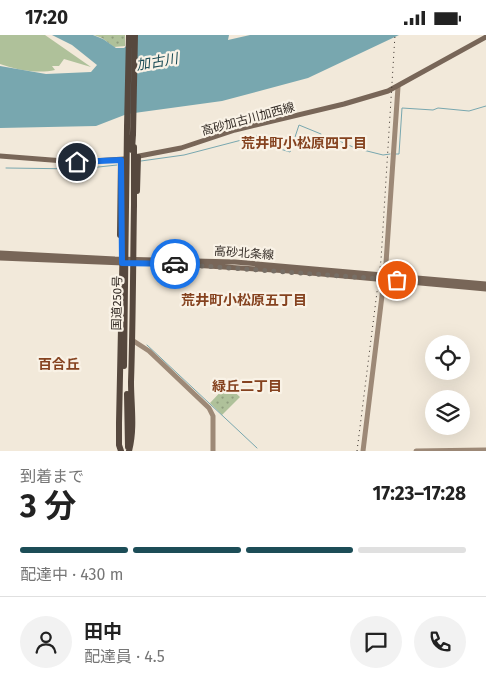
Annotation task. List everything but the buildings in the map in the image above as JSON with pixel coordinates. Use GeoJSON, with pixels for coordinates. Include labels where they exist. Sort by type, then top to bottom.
{"type":"FeatureCollection","features":[{"type":"Feature","properties":{"kind":"highway","name":"国道250号"},"geometry":{"type":"LineString","coordinates":[[129,35],[126,365],[129,451]]}},
{"type":"Feature","properties":{"kind":"highway","name":"国道250号"},"geometry":{"type":"LineString","coordinates":[[121,451],[126,365],[135,35]]}},
{"type":"Feature","properties":{"kind":"highway"},"geometry":{"type":"LineString","coordinates":[[121,259],[127,127]]}},
{"type":"Feature","properties":{"kind":"highway"},"geometry":{"type":"LineString","coordinates":[[129,451],[132,439],[135,168],[133,134]]}},
{"type":"Feature","properties":{"kind":"highway"},"geometry":{"type":"LineString","coordinates":[[133,259],[136,234],[138,157]]}},
{"type":"Feature","properties":{"kind":"highway"},"geometry":{"type":"LineString","coordinates":[[121,160],[119,423],[119,445],[121,451]]}},
{"type":"Feature","properties":{"kind":"main road","name":"高砂加古川加西線"},"geometry":{"type":"LineString","coordinates":[[0,156],[77,162],[121,160],[181,148],[235,130],[353,102],[398,87],[486,37]]}},
{"type":"Feature","properties":{"kind":"main road","name":"高砂北条線"},"geometry":{"type":"LineString","coordinates":[[0,253],[121,259]]}},
{"type":"Feature","properties":{"kind":"main road","name":"高砂北条線"},"geometry":{"type":"LineString","coordinates":[[0,258],[235,262],[486,289]]}},
{"type":"Feature","properties":{"kind":"main road","name":"高砂北条線"},"geometry":{"type":"LineString","coordinates":[[385,277],[486,284]]}},
{"type":"Feature","properties":{"kind":"street"},"geometry":{"type":"LineString","coordinates":[[363,451],[385,277],[398,87]]}},
{"type":"Feature","properties":{"kind":"street"},"geometry":{"type":"LineString","coordinates":[[132,340],[149,351],[210,408],[214,416],[213,451]]}},
{"type":"Feature","properties":{"kind":"street"},"geometry":{"type":"LineString","coordinates":[[416,451],[486,450]]}},
{"type":"Feature","properties":{"kind":"green space"},"geometry":{"type":"Polygon","coordinates":[[[0,35],[45,35],[91,67],[64,59],[59,66],[52,66],[55,70],[42,72],[28,71],[0,64],[0,35]]]}},
{"type":"Feature","properties":{"kind":"green space"},"geometry":{"type":"Polygon","coordinates":[[[94,35],[125,35],[125,46],[114,47],[102,38],[94,35]]]}},
{"type":"Feature","properties":{"kind":"green space"},"geometry":{"type":"Polygon","coordinates":[[[227,385],[240,397],[222,415],[210,403],[227,385]]]}},
{"type":"Feature","properties":{"kind":"water","name":"加古川"},"geometry":{"type":"Polygon","coordinates":[[[52,35],[93,35],[116,48],[124,48],[138,35],[229,35],[228,40],[250,35],[399,35],[308,78],[222,101],[127,114],[96,126],[0,128],[0,66],[46,74],[91,72],[97,65],[72,45],[52,35]]]}},
{"type":"Feature","properties":{"kind":"waterway"},"geometry":{"type":"LineString","coordinates":[[394,154],[399,154],[402,108],[433,110],[438,108],[469,111],[486,106]]}},
{"type":"Feature","properties":{"kind":"waterway"},"geometry":{"type":"LineString","coordinates":[[141,161],[184,155],[257,136],[260,137],[261,143],[290,152],[299,125],[321,134]]}},
{"type":"Feature","properties":{"kind":"waterway"},"geometry":{"type":"LineString","coordinates":[[328,136],[353,147]]}},
{"type":"Feature","properties":{"kind":"waterway"},"geometry":{"type":"LineString","coordinates":[[359,149],[383,155],[390,154]]}},
{"type":"Feature","properties":{"kind":"waterway"},"geometry":{"type":"LineString","coordinates":[[6,168],[80,169],[117,165]]}},
{"type":"Feature","properties":{"kind":"waterway"},"geometry":{"type":"LineString","coordinates":[[147,345],[257,448]]}},
{"type":"Feature","properties":{"kind":"railway"},"geometry":{"type":"LineString","coordinates":[[357,451],[381,260],[395,35]]}},
{"type":"Feature","properties":{"kind":"way so far"},"geometry":{"type":"LineString","coordinates":[[175,264],[397,280]]}},
{"type":"Feature","properties":{"kind":"district","name":"荒井町小松原四丁目"},"geometry":{"type":"Point","coordinates":[304,143]}},
{"type":"Feature","properties":{"kind":"district","name":"荒井町小松原五丁目"},"geometry":{"type":"Point","coordinates":[244,300]}},
{"type":"Feature","properties":{"kind":"district","name":"百合丘"},"geometry":{"type":"Point","coordinates":[59,364]}},
{"type":"Feature","properties":{"kind":"district","name":"緑丘二丁目"},"geometry":{"type":"Point","coordinates":[247,386]}},
{"type":"Feature","properties":{"kind":"route"},"geometry":{"type":"LineString","coordinates":[[77,162],[121,160],[120,248],[122,263],[175,264]]}}]}
